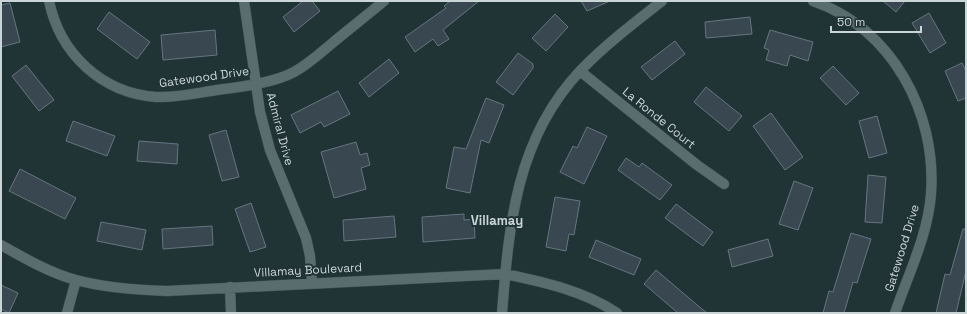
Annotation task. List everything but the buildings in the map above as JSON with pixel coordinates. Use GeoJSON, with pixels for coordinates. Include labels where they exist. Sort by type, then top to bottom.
{"type":"FeatureCollection","features":[{"type":"Feature","properties":{"kind":"street","name":"Gatewood Drive"},"geometry":{"type":"LineString","coordinates":[[49,1],[60,35],[73,54],[91,72],[120,89],[142,95],[158,97],[228,89],[283,77],[307,64],[384,1]]}},
{"type":"Feature","properties":{"kind":"street","name":"Admiral Drive"},"geometry":{"type":"LineString","coordinates":[[244,1],[260,112],[270,150],[306,238],[310,256],[312,283]]}},
{"type":"Feature","properties":{"kind":"street"},"geometry":{"type":"LineString","coordinates":[[502,313],[505,274],[514,205],[523,169],[534,143],[549,114],[580,71],[596,55],[662,1]]}},
{"type":"Feature","properties":{"kind":"street","name":"Gatewood Drive"},"geometry":{"type":"LineString","coordinates":[[812,1],[850,21],[879,44],[904,76],[924,120],[932,171],[931,195],[920,243],[895,313]]}},
{"type":"Feature","properties":{"kind":"street","name":"La Ronde Court"},"geometry":{"type":"LineString","coordinates":[[580,71],[697,165],[724,184]]}},
{"type":"Feature","properties":{"kind":"street","name":"Villamay Boulevard"},"geometry":{"type":"LineString","coordinates":[[1,245],[38,265],[76,280],[144,290],[167,291],[505,274],[554,285],[592,299],[617,313]]}},
{"type":"Feature","properties":{"kind":"street"},"geometry":{"type":"LineString","coordinates":[[67,313],[76,280]]}},
{"type":"Feature","properties":{"kind":"street"},"geometry":{"type":"LineString","coordinates":[[230,287],[231,313]]}},
{"type":"Feature","properties":{"kind":"district","name":"Villamay"},"geometry":{"type":"Point","coordinates":[497,220]}}]}
